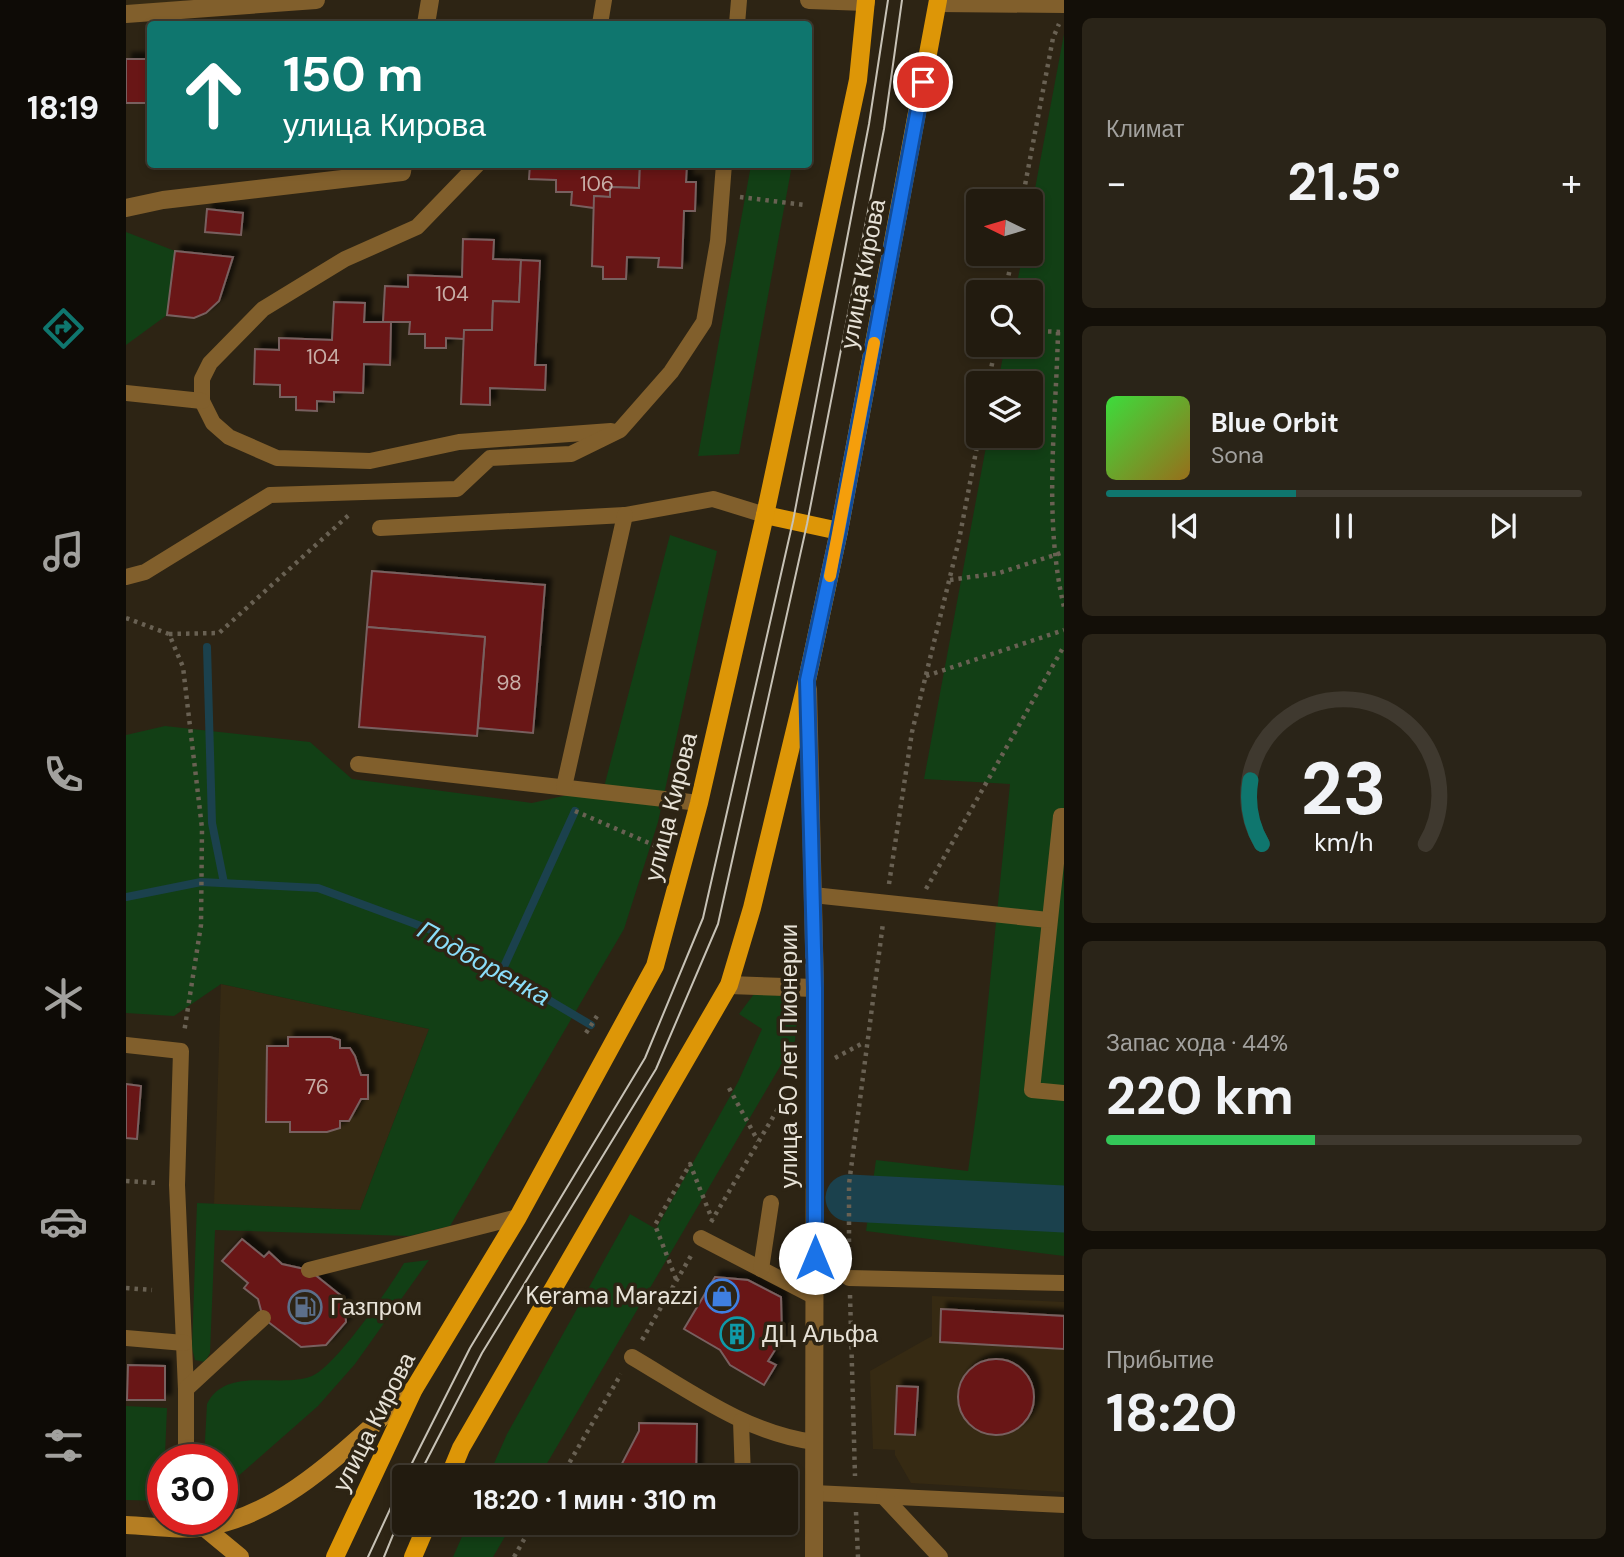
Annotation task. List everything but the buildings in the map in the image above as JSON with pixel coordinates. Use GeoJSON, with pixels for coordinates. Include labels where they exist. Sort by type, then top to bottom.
{"type":"FeatureCollection","features":[{"type":"Feature","properties":{"kind":"main road","name":"улица Кирова"},"geometry":{"type":"LineString","coordinates":[[335,1557],[414,1389],[518,1217],[654,966],[699,803],[765,515],[858,80],[866,1]]}},
{"type":"Feature","properties":{"kind":"main road","name":"улица Кирова"},"geometry":{"type":"LineString","coordinates":[[454,1465],[461,1448],[729,985],[752,908],[807,680],[839,531],[938,1]]}},
{"type":"Feature","properties":{"kind":"main road"},"geometry":{"type":"LineString","coordinates":[[765,515],[839,531]]}},
{"type":"Feature","properties":{"kind":"main road"},"geometry":{"type":"LineString","coordinates":[[413,1557],[422,1535]]}},
{"type":"Feature","properties":{"kind":"street"},"geometry":{"type":"LineString","coordinates":[[126,14],[316,0]]}},
{"type":"Feature","properties":{"kind":"street"},"geometry":{"type":"LineString","coordinates":[[426,21],[430,0]]}},
{"type":"Feature","properties":{"kind":"street"},"geometry":{"type":"LineString","coordinates":[[809,0],[866,1]]}},
{"type":"Feature","properties":{"kind":"street"},"geometry":{"type":"LineString","coordinates":[[938,1],[1063,9]]}},
{"type":"Feature","properties":{"kind":"street"},"geometry":{"type":"LineString","coordinates":[[126,208],[163,200],[402,172],[402,168]]}},
{"type":"Feature","properties":{"kind":"street","name":"улица 50 лет Пионерии"},"geometry":{"type":"LineString","coordinates":[[807,680],[815,988],[814,1557]]}},
{"type":"Feature","properties":{"kind":"street"},"geometry":{"type":"LineString","coordinates":[[729,985],[815,988]]}},
{"type":"Feature","properties":{"kind":"street"},"geometry":{"type":"LineString","coordinates":[[238,1519],[291,1493],[414,1389]]}},
{"type":"Feature","properties":{"kind":"street"},"geometry":{"type":"LineString","coordinates":[[126,1525],[147,1524]]}},
{"type":"Feature","properties":{"kind":"street"},"geometry":{"type":"LineString","coordinates":[[213,1535],[240,1557]]}},
{"type":"Feature","properties":{"kind":"lane"},"geometry":{"type":"LineString","coordinates":[[600,21],[604,0]]}},
{"type":"Feature","properties":{"kind":"lane"},"geometry":{"type":"LineString","coordinates":[[737,21],[739,0]]}},
{"type":"Feature","properties":{"kind":"lane"},"geometry":{"type":"LineString","coordinates":[[474,168],[417,227],[345,258],[263,309],[210,363],[202,379],[202,401],[213,423],[229,437],[276,458],[370,461],[459,442],[620,430]]}},
{"type":"Feature","properties":{"kind":"lane"},"geometry":{"type":"LineString","coordinates":[[126,577],[145,572],[270,495],[457,489],[490,458],[570,454],[620,430],[671,372],[704,322],[718,241],[724,168]]}},
{"type":"Feature","properties":{"kind":"lane"},"geometry":{"type":"LineString","coordinates":[[126,393],[202,401]]}},
{"type":"Feature","properties":{"kind":"lane"},"geometry":{"type":"LineString","coordinates":[[380,528],[625,515],[713,499],[765,515]]}},
{"type":"Feature","properties":{"kind":"lane"},"geometry":{"type":"LineString","coordinates":[[564,787],[625,515]]}},
{"type":"Feature","properties":{"kind":"lane"},"geometry":{"type":"LineString","coordinates":[[358,764],[699,803]]}},
{"type":"Feature","properties":{"kind":"lane"},"geometry":{"type":"LineString","coordinates":[[1064,816],[1061,816],[1048,920],[1032,1090],[1064,1093]]}},
{"type":"Feature","properties":{"kind":"lane"},"geometry":{"type":"LineString","coordinates":[[813,895],[1048,920]]}},
{"type":"Feature","properties":{"kind":"lane"},"geometry":{"type":"LineString","coordinates":[[126,1045],[181,1051],[177,1185],[186,1444]]}},
{"type":"Feature","properties":{"kind":"lane"},"geometry":{"type":"LineString","coordinates":[[761,1269],[771,1203]]}},
{"type":"Feature","properties":{"kind":"lane"},"geometry":{"type":"LineString","coordinates":[[309,1270],[518,1217]]}},
{"type":"Feature","properties":{"kind":"lane"},"geometry":{"type":"LineString","coordinates":[[701,1238],[815,1297]]}},
{"type":"Feature","properties":{"kind":"lane"},"geometry":{"type":"LineString","coordinates":[[849,1278],[1064,1283]]}},
{"type":"Feature","properties":{"kind":"lane"},"geometry":{"type":"LineString","coordinates":[[186,1389],[263,1318]]}},
{"type":"Feature","properties":{"kind":"lane"},"geometry":{"type":"LineString","coordinates":[[126,1338],[184,1343]]}},
{"type":"Feature","properties":{"kind":"lane"},"geometry":{"type":"LineString","coordinates":[[632,1357],[741,1421],[782,1438],[814,1442]]}},
{"type":"Feature","properties":{"kind":"lane"},"geometry":{"type":"LineString","coordinates":[[741,1421],[743,1465]]}},
{"type":"Feature","properties":{"kind":"lane"},"geometry":{"type":"LineString","coordinates":[[814,1493],[1064,1505]]}},
{"type":"Feature","properties":{"kind":"lane"},"geometry":{"type":"LineString","coordinates":[[884,1497],[940,1557]]}},
{"type":"Feature","properties":{"kind":"path"},"geometry":{"type":"LineString","coordinates":[[1024,189],[1053,38],[1063,9]]}},
{"type":"Feature","properties":{"kind":"path"},"geometry":{"type":"LineString","coordinates":[[721,195],[805,205]]}},
{"type":"Feature","properties":{"kind":"path"},"geometry":{"type":"LineString","coordinates":[[1043,331],[1061,332]]}},
{"type":"Feature","properties":{"kind":"path"},"geometry":{"type":"LineString","coordinates":[[1061,332],[1064,345]]}},
{"type":"Feature","properties":{"kind":"path"},"geometry":{"type":"LineString","coordinates":[[1061,332],[1055,554],[1064,607]]}},
{"type":"Feature","properties":{"kind":"path"},"geometry":{"type":"LineString","coordinates":[[858,1557],[849,1278],[849,1184],[886,903],[912,732],[950,580],[977,448]]}},
{"type":"Feature","properties":{"kind":"path"},"geometry":{"type":"LineString","coordinates":[[126,618],[169,634],[219,633],[375,492]]}},
{"type":"Feature","properties":{"kind":"path"},"geometry":{"type":"LineString","coordinates":[[950,580],[999,573],[1064,552]]}},
{"type":"Feature","properties":{"kind":"path"},"geometry":{"type":"LineString","coordinates":[[926,676],[1064,630]]}},
{"type":"Feature","properties":{"kind":"path"},"geometry":{"type":"LineString","coordinates":[[169,634],[183,667],[202,828],[201,925],[181,1051]]}},
{"type":"Feature","properties":{"kind":"path"},"geometry":{"type":"LineString","coordinates":[[917,905],[1064,646]]}},
{"type":"Feature","properties":{"kind":"path"},"geometry":{"type":"LineString","coordinates":[[575,811],[669,851]]}},
{"type":"Feature","properties":{"kind":"path"},"geometry":{"type":"LineString","coordinates":[[586,1033],[597,1016]]}},
{"type":"Feature","properties":{"kind":"path"},"geometry":{"type":"LineString","coordinates":[[568,1465],[799,1074]]}},
{"type":"Feature","properties":{"kind":"path"},"geometry":{"type":"LineString","coordinates":[[729,1088],[759,1142]]}},
{"type":"Feature","properties":{"kind":"path"},"geometry":{"type":"LineString","coordinates":[[677,1280],[655,1225],[690,1164],[712,1219]]}},
{"type":"Feature","properties":{"kind":"path"},"geometry":{"type":"LineString","coordinates":[[126,1181],[177,1185]]}},
{"type":"Feature","properties":{"kind":"path"},"geometry":{"type":"LineString","coordinates":[[126,1288],[152,1290]]}},
{"type":"Feature","properties":{"kind":"path"},"geometry":{"type":"LineString","coordinates":[[514,1557],[527,1535]]}},
{"type":"Feature","properties":{"kind":"shaded area"},"geometry":{"type":"Polygon","coordinates":[[[126,0],[196,0],[126,6],[126,0]]]}},
{"type":"Feature","properties":{"kind":"shaded area"},"geometry":{"type":"Polygon","coordinates":[[[221,984],[429,1029],[360,1210],[214,1205],[221,984]]]}},
{"type":"Feature","properties":{"kind":"shaded area"},"geometry":{"type":"Polygon","coordinates":[[[932,1296],[1064,1302],[1064,1492],[911,1483],[895,1455],[895,1450],[873,1449],[870,1371],[932,1336],[932,1296]]]}},
{"type":"Feature","properties":{"kind":"green space"},"geometry":{"type":"Polygon","coordinates":[[[1064,34],[1064,1256],[866,1231],[876,1160],[968,1171],[978,1101],[1010,784],[924,779],[986,448],[1043,448],[1043,371],[1000,371],[1003,357],[1043,357],[1043,280],[1018,280],[1020,266],[1043,266],[1043,189],[1035,189],[1064,34]]]}},
{"type":"Feature","properties":{"kind":"green space"},"geometry":{"type":"Polygon","coordinates":[[[750,168],[791,168],[739,454],[698,456],[750,168]]]}},
{"type":"Feature","properties":{"kind":"green space"},"geometry":{"type":"Polygon","coordinates":[[[126,232],[175,251],[167,315],[126,345],[126,232]]]}},
{"type":"Feature","properties":{"kind":"green space"},"geometry":{"type":"Polygon","coordinates":[[[670,535],[717,551],[658,822],[624,929],[450,1226],[409,1236],[215,1230],[210,1353],[205,1362],[195,1360],[192,1348],[197,1203],[360,1210],[429,1029],[221,984],[174,1016],[126,1013],[126,735],[165,726],[310,742],[352,779],[532,803],[604,787],[670,535]]]}},
{"type":"Feature","properties":{"kind":"green space"},"geometry":{"type":"Polygon","coordinates":[[[754,994],[786,996],[797,1019],[795,1041],[546,1465],[493,1465],[507,1434],[630,1214],[656,1229],[738,1082],[762,1029],[739,1014],[754,994]]]}},
{"type":"Feature","properties":{"kind":"green space"},"geometry":{"type":"Polygon","coordinates":[[[429,1260],[355,1364],[318,1406],[238,1476],[238,1444],[205,1444],[207,1404],[216,1392],[240,1381],[299,1379],[322,1370],[348,1342],[404,1263],[429,1260]]]}},
{"type":"Feature","properties":{"kind":"green space"},"geometry":{"type":"Polygon","coordinates":[[[126,1406],[167,1408],[165,1444],[147,1444],[147,1501],[126,1500],[126,1406]]]}},
{"type":"Feature","properties":{"kind":"green space"},"geometry":{"type":"Polygon","coordinates":[[[462,1535],[506,1535],[493,1557],[453,1557],[462,1535]]]}},
{"type":"Feature","properties":{"kind":"waterway"},"geometry":{"type":"LineString","coordinates":[[207,647],[212,823],[224,883]]}},
{"type":"Feature","properties":{"kind":"waterway"},"geometry":{"type":"LineString","coordinates":[[502,971],[575,811]]}},
{"type":"Feature","properties":{"kind":"waterway","name":"Подборенка"},"geometry":{"type":"LineString","coordinates":[[126,897],[201,882],[318,888],[429,929],[591,1025]]}},
{"type":"Feature","properties":{"kind":"waterway","name":"Подборенка"},"geometry":{"type":"LineString","coordinates":[[849,1198],[1064,1209]]}},
{"type":"Feature","properties":{"kind":"tram line"},"geometry":{"type":"LineString","coordinates":[[411,1465],[470,1348],[645,1058],[703,918],[793,521],[869,124],[888,0]]}},
{"type":"Feature","properties":{"kind":"tram line"},"geometry":{"type":"LineString","coordinates":[[424,1465],[482,1353],[656,1069],[718,924],[807,524],[884,129],[902,0]]}},
{"type":"Feature","properties":{"kind":"tram line"},"geometry":{"type":"LineString","coordinates":[[368,1557],[392,1505]]}},
{"type":"Feature","properties":{"kind":"tram line"},"geometry":{"type":"LineString","coordinates":[[384,1557],[393,1535]]}},
{"type":"Feature","properties":{"kind":"slow traffic"},"geometry":{"type":"LineString","coordinates":[[830,576],[874,343]]}},
{"type":"Feature","properties":{"kind":"place","name":"Kerama Marazzi"},"geometry":{"type":"Point","coordinates":[722,1296]}},
{"type":"Feature","properties":{"kind":"place","name":"Газпром"},"geometry":{"type":"Point","coordinates":[305,1307]}},
{"type":"Feature","properties":{"kind":"place","name":"ДЦ Альфа"},"geometry":{"type":"Point","coordinates":[737,1334]}},
{"type":"Feature","properties":{"kind":"route"},"geometry":{"type":"LineString","coordinates":[[815,1258],[815,988],[807,680],[839,531],[923,82]]}}]}
